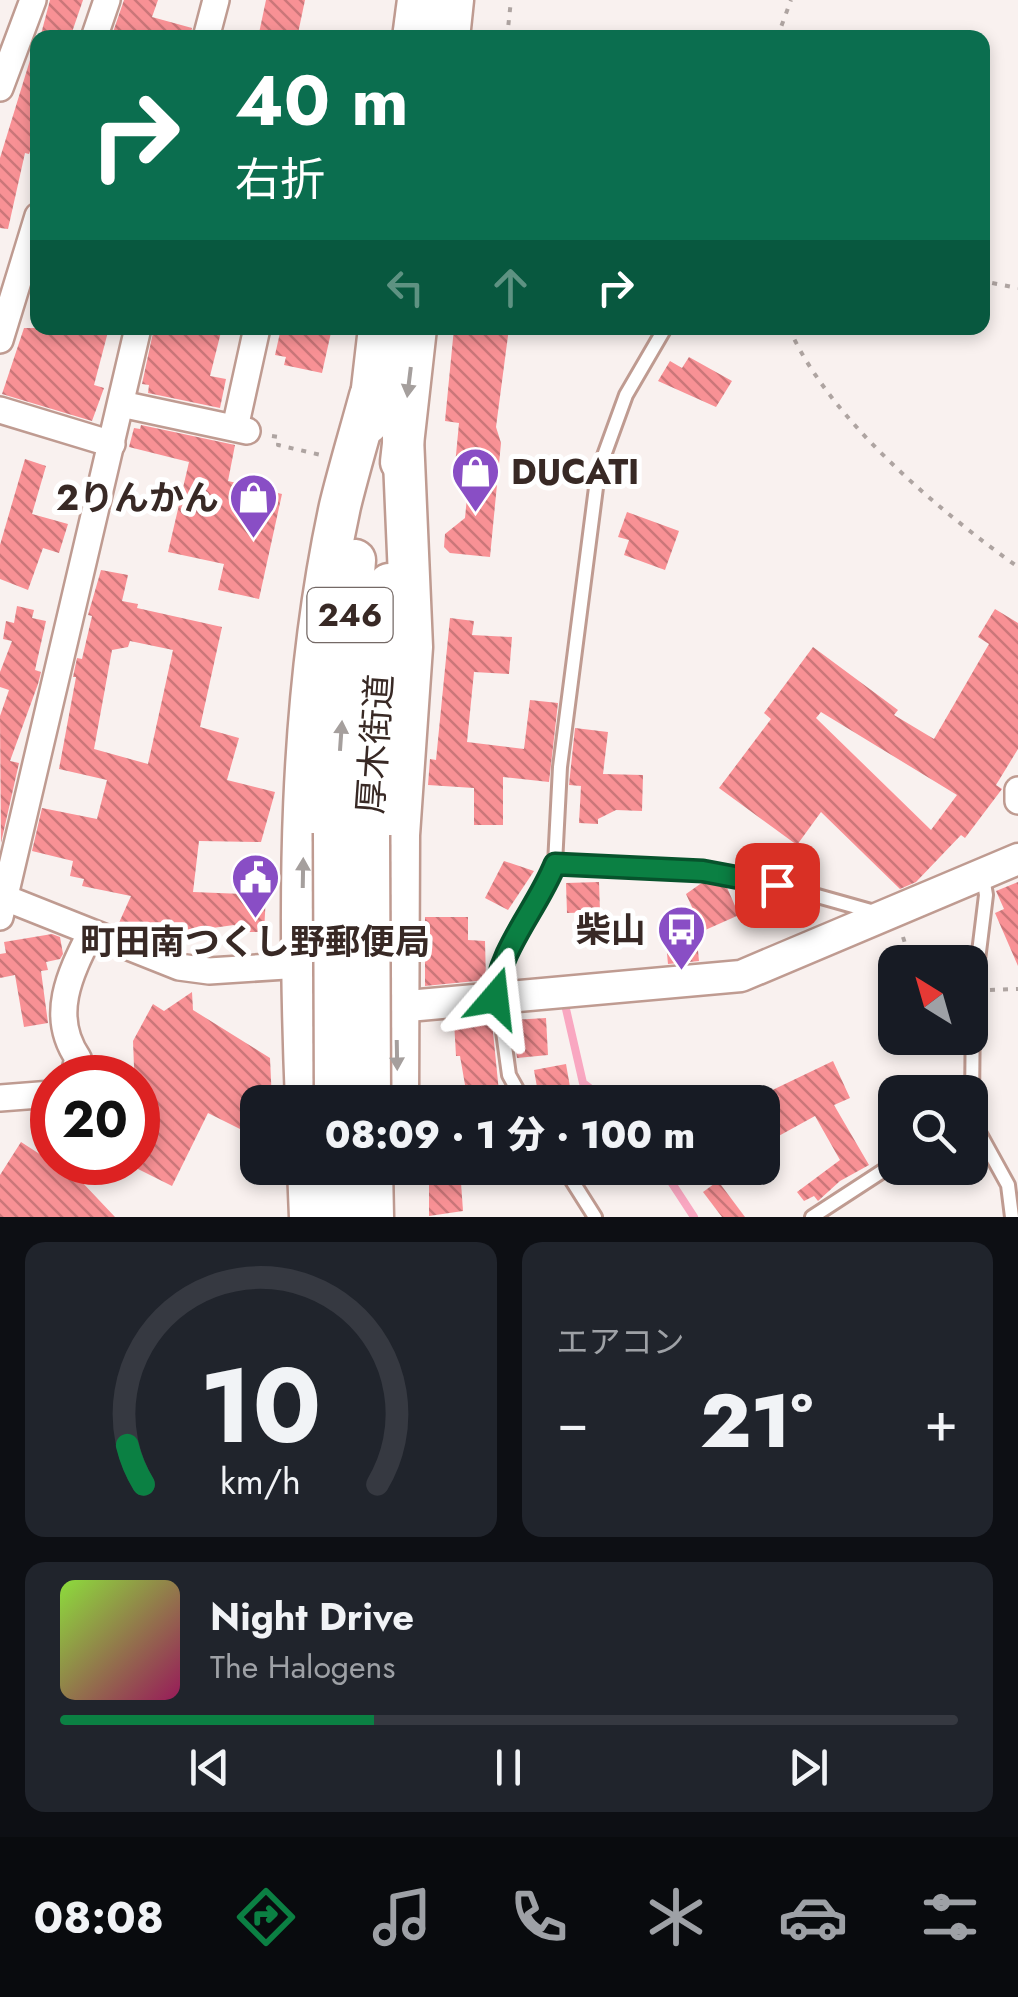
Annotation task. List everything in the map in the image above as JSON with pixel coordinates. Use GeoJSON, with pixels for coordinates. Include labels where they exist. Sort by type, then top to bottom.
{"type":"FeatureCollection","features":[{"type":"Feature","properties":{"kind":"highway"},"geometry":{"type":"LineString","coordinates":[[414,30],[418,0]]}},
{"type":"Feature","properties":{"kind":"highway"},"geometry":{"type":"LineString","coordinates":[[450,30],[453,0]]}},
{"type":"Feature","properties":{"kind":"highway","name":"厚木街道"},"geometry":{"type":"LineString","coordinates":[[336,1085],[370,396],[377,335]]}},
{"type":"Feature","properties":{"kind":"highway","name":"厚木街道"},"geometry":{"type":"LineString","coordinates":[[369,1085],[351,834],[415,335]]}},
{"type":"Feature","properties":{"kind":"highway"},"geometry":{"type":"LineString","coordinates":[[305,1085],[304,835],[319,631],[340,506],[370,396]]}},
{"type":"Feature","properties":{"kind":"highway"},"geometry":{"type":"LineString","coordinates":[[398,1085],[399,836],[412,647],[403,438]]}},
{"type":"Feature","properties":{"kind":"highway"},"geometry":{"type":"LineString","coordinates":[[304,1041],[310,1026],[338,1010],[396,1007]]}},
{"type":"Feature","properties":{"kind":"highway"},"geometry":{"type":"LineString","coordinates":[[309,1185],[310,1217]]}},
{"type":"Feature","properties":{"kind":"highway"},"geometry":{"type":"LineString","coordinates":[[337,1185],[338,1217]]}},
{"type":"Feature","properties":{"kind":"highway"},"geometry":{"type":"LineString","coordinates":[[372,1185],[373,1217]]}},
{"type":"Feature","properties":{"kind":"highway"},"geometry":{"type":"LineString","coordinates":[[400,1185],[400,1217]]}},
{"type":"Feature","properties":{"kind":"street"},"geometry":{"type":"LineString","coordinates":[[0,88],[32,0]]}},
{"type":"Feature","properties":{"kind":"street"},"geometry":{"type":"LineString","coordinates":[[97,30],[107,0]]}},
{"type":"Feature","properties":{"kind":"street"},"geometry":{"type":"LineString","coordinates":[[208,30],[216,0]]}},
{"type":"Feature","properties":{"kind":"street"},"geometry":{"type":"LineString","coordinates":[[0,340],[30,242]]}},
{"type":"Feature","properties":{"kind":"street"},"geometry":{"type":"LineString","coordinates":[[136,335],[4,908],[90,934],[147,957],[208,972],[302,965]]}},
{"type":"Feature","properties":{"kind":"street"},"geometry":{"type":"LineString","coordinates":[[121,404],[241,429],[255,335]]}},
{"type":"Feature","properties":{"kind":"street"},"geometry":{"type":"LineString","coordinates":[[0,410],[112,444]]}},
{"type":"Feature","properties":{"kind":"street"},"geometry":{"type":"LineString","coordinates":[[1018,790],[1018,801]]}},
{"type":"Feature","properties":{"kind":"street"},"geometry":{"type":"LineString","coordinates":[[396,1007],[741,976],[1018,859]]}},
{"type":"Feature","properties":{"kind":"street"},"geometry":{"type":"LineString","coordinates":[[76,1055],[66,1041],[62,1009],[70,975],[90,934]]}},
{"type":"Feature","properties":{"kind":"street"},"geometry":{"type":"LineString","coordinates":[[0,1098],[30,1096]]}},
{"type":"Feature","properties":{"kind":"lane"},"geometry":{"type":"LineString","coordinates":[[515,1085],[509,1075],[495,998],[500,969],[541,899],[555,864],[560,767],[598,472],[626,395],[661,335]]}},
{"type":"Feature","properties":{"kind":"lane"},"geometry":{"type":"LineString","coordinates":[[555,864],[740,874],[890,916]]}},
{"type":"Feature","properties":{"kind":"lane"},"geometry":{"type":"LineString","coordinates":[[972,1075],[973,1001],[986,894],[982,876]]}},
{"type":"Feature","properties":{"kind":"lane"},"geometry":{"type":"LineString","coordinates":[[988,1149],[1008,1185],[1012,1217]]}},
{"type":"Feature","properties":{"kind":"lane"},"geometry":{"type":"LineString","coordinates":[[812,1217],[878,1175]]}},
{"type":"Feature","properties":{"kind":"lane"},"geometry":{"type":"LineString","coordinates":[[575,1185],[595,1217]]}},
{"type":"Feature","properties":{"kind":"path"},"geometry":{"type":"LineString","coordinates":[[508,30],[511,0]]}},
{"type":"Feature","properties":{"kind":"path"},"geometry":{"type":"LineString","coordinates":[[781,30],[791,0]]}},
{"type":"Feature","properties":{"kind":"path"},"geometry":{"type":"LineString","coordinates":[[990,281],[1018,288]]}},
{"type":"Feature","properties":{"kind":"path"},"geometry":{"type":"LineString","coordinates":[[793,335],[816,378],[903,474],[964,528],[1018,567]]}},
{"type":"Feature","properties":{"kind":"path"},"geometry":{"type":"LineString","coordinates":[[241,429],[279,437],[278,446],[322,456]]}},
{"type":"Feature","properties":{"kind":"building"},"geometry":{"type":"Polygon","coordinates":[[[50,0],[83,0],[73,30],[42,30],[50,0]]]}},
{"type":"Feature","properties":{"kind":"building"},"geometry":{"type":"Polygon","coordinates":[[[124,0],[158,0],[152,17],[192,28],[192,30],[114,30],[124,0]]]}},
{"type":"Feature","properties":{"kind":"building"},"geometry":{"type":"Polygon","coordinates":[[[266,0],[305,0],[299,30],[260,30],[266,0]]]}},
{"type":"Feature","properties":{"kind":"building"},"geometry":{"type":"Polygon","coordinates":[[[30,60],[30,151],[25,153],[8,229],[0,228],[0,158],[30,60]]]}},
{"type":"Feature","properties":{"kind":"building"},"geometry":{"type":"Polygon","coordinates":[[[24,328],[30,328],[30,335],[107,335],[94,385],[104,388],[92,421],[2,394],[24,328]]]}},
{"type":"Feature","properties":{"kind":"building"},"geometry":{"type":"Polygon","coordinates":[[[152,335],[220,335],[210,376],[226,379],[220,408],[148,393],[149,385],[142,384],[152,335]]]}},
{"type":"Feature","properties":{"kind":"building"},"geometry":{"type":"Polygon","coordinates":[[[279,335],[330,335],[322,373],[284,365],[286,357],[275,355],[279,335]]]}},
{"type":"Feature","properties":{"kind":"building"},"geometry":{"type":"Polygon","coordinates":[[[453,335],[508,335],[496,427],[501,443],[490,557],[450,553],[444,547],[445,534],[465,518],[469,477],[454,476],[459,423],[445,421],[453,335]]]}},
{"type":"Feature","properties":{"kind":"building"},"geometry":{"type":"Polygon","coordinates":[[[689,357],[732,381],[716,407],[658,381],[670,361],[682,368],[689,357]]]}},
{"type":"Feature","properties":{"kind":"building"},"geometry":{"type":"Polygon","coordinates":[[[141,425],[235,445],[228,481],[282,494],[259,599],[218,590],[224,564],[168,552],[189,462],[129,447],[134,428],[140,429],[141,425]]]}},
{"type":"Feature","properties":{"kind":"building"},"geometry":{"type":"Polygon","coordinates":[[[25,459],[46,466],[32,514],[68,524],[59,553],[43,548],[28,590],[0,579],[0,545],[25,459]]]}},
{"type":"Feature","properties":{"kind":"building"},"geometry":{"type":"Polygon","coordinates":[[[627,512],[679,531],[665,570],[624,555],[629,540],[618,537],[627,512]]]}},
{"type":"Feature","properties":{"kind":"building"},"geometry":{"type":"Polygon","coordinates":[[[101,570],[128,575],[122,601],[138,604],[137,608],[222,627],[200,727],[239,738],[227,780],[275,792],[261,842],[199,841],[193,892],[266,895],[264,932],[233,932],[234,925],[147,937],[118,925],[131,896],[82,886],[84,879],[70,876],[73,861],[32,851],[42,808],[97,819],[107,780],[59,769],[77,658],[82,659],[92,616],[88,615],[101,570]],[[130,641],[128,647],[112,650],[94,749],[148,764],[173,650],[130,641]]]}},
{"type":"Feature","properties":{"kind":"building"},"geometry":{"type":"Polygon","coordinates":[[[17,606],[34,610],[32,618],[46,621],[35,670],[41,672],[38,684],[10,761],[19,763],[1,843],[0,716],[9,690],[0,687],[0,672],[12,641],[3,639],[6,621],[14,623],[17,606]]]}},
{"type":"Feature","properties":{"kind":"building"},"geometry":{"type":"Polygon","coordinates":[[[995,609],[1018,623],[1018,749],[996,785],[1002,789],[965,838],[961,835],[916,882],[900,889],[821,812],[797,845],[719,788],[771,719],[764,713],[813,647],[898,710],[894,715],[934,739],[989,644],[978,637],[995,609]],[[821,712],[816,718],[931,830],[957,795],[821,712]]]}},
{"type":"Feature","properties":{"kind":"building"},"geometry":{"type":"Polygon","coordinates":[[[450,618],[474,621],[472,635],[512,637],[509,674],[474,672],[467,742],[524,749],[530,700],[558,703],[549,782],[503,777],[503,825],[474,825],[474,788],[428,785],[430,759],[436,760],[450,618]]]}},
{"type":"Feature","properties":{"kind":"building"},"geometry":{"type":"Polygon","coordinates":[[[575,728],[608,732],[603,774],[643,775],[642,811],[616,810],[598,819],[598,824],[579,823],[581,786],[569,785],[575,728]]]}},
{"type":"Feature","properties":{"kind":"building"},"geometry":{"type":"Polygon","coordinates":[[[504,861],[534,871],[508,910],[485,898],[504,861]]]}},
{"type":"Feature","properties":{"kind":"building"},"geometry":{"type":"Polygon","coordinates":[[[599,882],[600,912],[567,913],[566,883],[599,882]]]}},
{"type":"Feature","properties":{"kind":"building"},"geometry":{"type":"Polygon","coordinates":[[[703,882],[725,883],[739,915],[694,935],[686,917],[692,907],[686,894],[703,882]]]}},
{"type":"Feature","properties":{"kind":"building"},"geometry":{"type":"Polygon","coordinates":[[[1018,882],[1018,966],[995,913],[1004,909],[996,891],[1018,882]]]}},
{"type":"Feature","properties":{"kind":"building"},"geometry":{"type":"Polygon","coordinates":[[[425,917],[468,917],[468,940],[485,941],[486,980],[425,986],[425,917]]]}},
{"type":"Feature","properties":{"kind":"building"},"geometry":{"type":"Polygon","coordinates":[[[52,934],[60,937],[63,954],[60,959],[46,962],[48,970],[41,971],[48,1023],[24,1027],[15,975],[0,978],[0,954],[6,953],[4,942],[52,934]]]}},
{"type":"Feature","properties":{"kind":"building"},"geometry":{"type":"Polygon","coordinates":[[[697,940],[699,961],[668,964],[666,943],[697,940]]]}},
{"type":"Feature","properties":{"kind":"building"},"geometry":{"type":"Polygon","coordinates":[[[192,992],[193,1010],[270,1058],[271,1085],[240,1085],[240,1129],[208,1113],[172,1186],[160,1180],[160,1055],[134,1055],[133,1041],[153,1004],[164,1011],[192,992]]]}},
{"type":"Feature","properties":{"kind":"building"},"geometry":{"type":"Polygon","coordinates":[[[486,1018],[492,1022],[498,1085],[465,1085],[460,1056],[456,1056],[454,1021],[486,1018]]]}},
{"type":"Feature","properties":{"kind":"building"},"geometry":{"type":"Polygon","coordinates":[[[546,1018],[548,1055],[517,1058],[512,1020],[546,1018]]]}},
{"type":"Feature","properties":{"kind":"building"},"geometry":{"type":"Polygon","coordinates":[[[833,1061],[850,1098],[834,1105],[869,1165],[840,1181],[818,1201],[814,1196],[804,1201],[797,1192],[840,1160],[815,1116],[780,1135],[780,1086],[833,1061]]]}},
{"type":"Feature","properties":{"kind":"building"},"geometry":{"type":"Polygon","coordinates":[[[566,1064],[570,1085],[537,1085],[534,1070],[566,1064]]]}},
{"type":"Feature","properties":{"kind":"building"},"geometry":{"type":"Polygon","coordinates":[[[21,1142],[30,1148],[30,1185],[85,1185],[115,1217],[0,1217],[0,1175],[21,1142]]]}},
{"type":"Feature","properties":{"kind":"building"},"geometry":{"type":"Polygon","coordinates":[[[429,1185],[461,1185],[463,1211],[429,1216],[429,1185]]]}},
{"type":"Feature","properties":{"kind":"building"},"geometry":{"type":"Polygon","coordinates":[[[713,1185],[721,1185],[745,1217],[722,1217],[703,1192],[713,1185]]]}},
{"type":"Feature","properties":{"kind":"waterway"},"geometry":{"type":"LineString","coordinates":[[566,1009],[586,1085]]}},
{"type":"Feature","properties":{"kind":"waterway"},"geometry":{"type":"LineString","coordinates":[[673,1185],[694,1217]]}},
{"type":"Feature","properties":{"kind":"place","name":"DUCATI"},"geometry":{"type":"Point","coordinates":[476,514]}},
{"type":"Feature","properties":{"kind":"place","name":"2りんかん"},"geometry":{"type":"Point","coordinates":[254,540]}},
{"type":"Feature","properties":{"kind":"place","name":"町田南つくし野郵便局"},"geometry":{"type":"Point","coordinates":[255,920]}},
{"type":"Feature","properties":{"kind":"place","name":"柴山"},"geometry":{"type":"Point","coordinates":[681,972]}},
{"type":"Feature","properties":{"kind":"route"},"geometry":{"type":"LineString","coordinates":[[495,998],[500,969],[541,899],[555,864],[567,868],[740,874],[777,885]]}}]}
